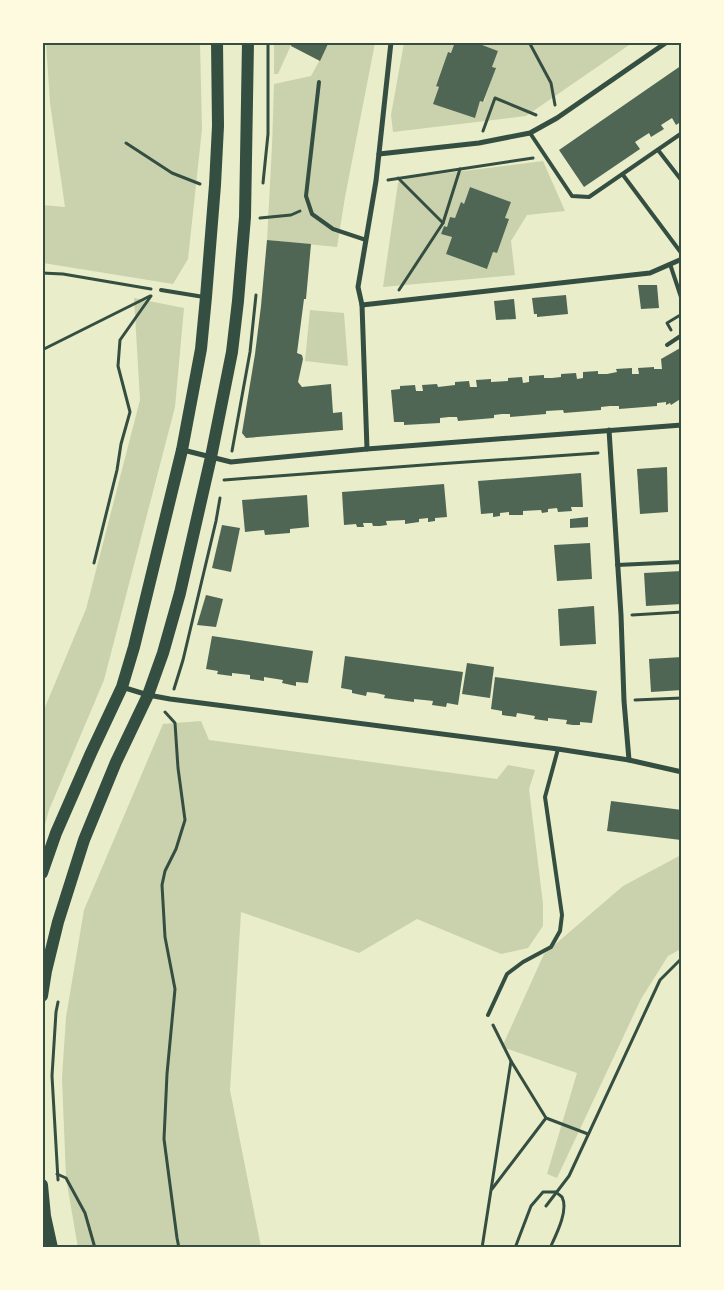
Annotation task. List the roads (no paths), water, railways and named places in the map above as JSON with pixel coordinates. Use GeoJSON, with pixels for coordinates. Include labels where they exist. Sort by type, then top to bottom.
{"type":"FeatureCollection","features":[{"type":"Feature","properties":{"kind":"main road"},"geometry":{"type":"LineString","coordinates":[[42,873],[90,753],[122,687],[134,647],[182,450],[201,349],[206,297],[218,126],[217,42]]}},
{"type":"Feature","properties":{"kind":"main road"},"geometry":{"type":"LineString","coordinates":[[42,996],[44,970],[84,840],[116,762],[148,695],[163,653],[180,593],[211,457],[232,352],[238,301],[245,217],[248,42]]}},
{"type":"Feature","properties":{"kind":"main road"},"geometry":{"type":"LineString","coordinates":[[42,1185],[52,1248]]}},
{"type":"Feature","properties":{"kind":"street"},"geometry":{"type":"LineString","coordinates":[[367,449],[362,304],[358,287],[376,181],[391,42]]}},
{"type":"Feature","properties":{"kind":"street"},"geometry":{"type":"LineString","coordinates":[[379,154],[479,143],[530,132],[557,118],[667,42]]}},
{"type":"Feature","properties":{"kind":"street"},"geometry":{"type":"LineString","coordinates":[[362,304],[650,273],[682,259]]}},
{"type":"Feature","properties":{"kind":"street"},"geometry":{"type":"LineString","coordinates":[[182,450],[231,462],[367,449],[682,425]]}},
{"type":"Feature","properties":{"kind":"street"},"geometry":{"type":"LineString","coordinates":[[609,430],[629,760]]}},
{"type":"Feature","properties":{"kind":"street"},"geometry":{"type":"LineString","coordinates":[[122,687],[170,700],[558,749],[629,760],[682,772]]}},
{"type":"Feature","properties":{"kind":"lane"},"geometry":{"type":"LineString","coordinates":[[319,82],[306,196],[312,214],[333,229],[366,240]]}},
{"type":"Feature","properties":{"kind":"lane"},"geometry":{"type":"LineString","coordinates":[[530,132],[572,196],[589,197],[682,133]]}},
{"type":"Feature","properties":{"kind":"lane"},"geometry":{"type":"LineString","coordinates":[[658,150],[682,181]]}},
{"type":"Feature","properties":{"kind":"lane"},"geometry":{"type":"LineString","coordinates":[[623,175],[682,254]]}},
{"type":"Feature","properties":{"kind":"lane"},"geometry":{"type":"LineString","coordinates":[[670,264],[682,300]]}},
{"type":"Feature","properties":{"kind":"lane"},"geometry":{"type":"LineString","coordinates":[[161,290],[206,297]]}},
{"type":"Feature","properties":{"kind":"lane"},"geometry":{"type":"LineString","coordinates":[[667,345],[682,335]]}},
{"type":"Feature","properties":{"kind":"lane"},"geometry":{"type":"LineString","coordinates":[[618,565],[682,562]]}},
{"type":"Feature","properties":{"kind":"lane"},"geometry":{"type":"LineString","coordinates":[[488,1015],[507,974],[523,962],[551,947],[560,931],[562,915],[545,798],[558,749]]}}]}
